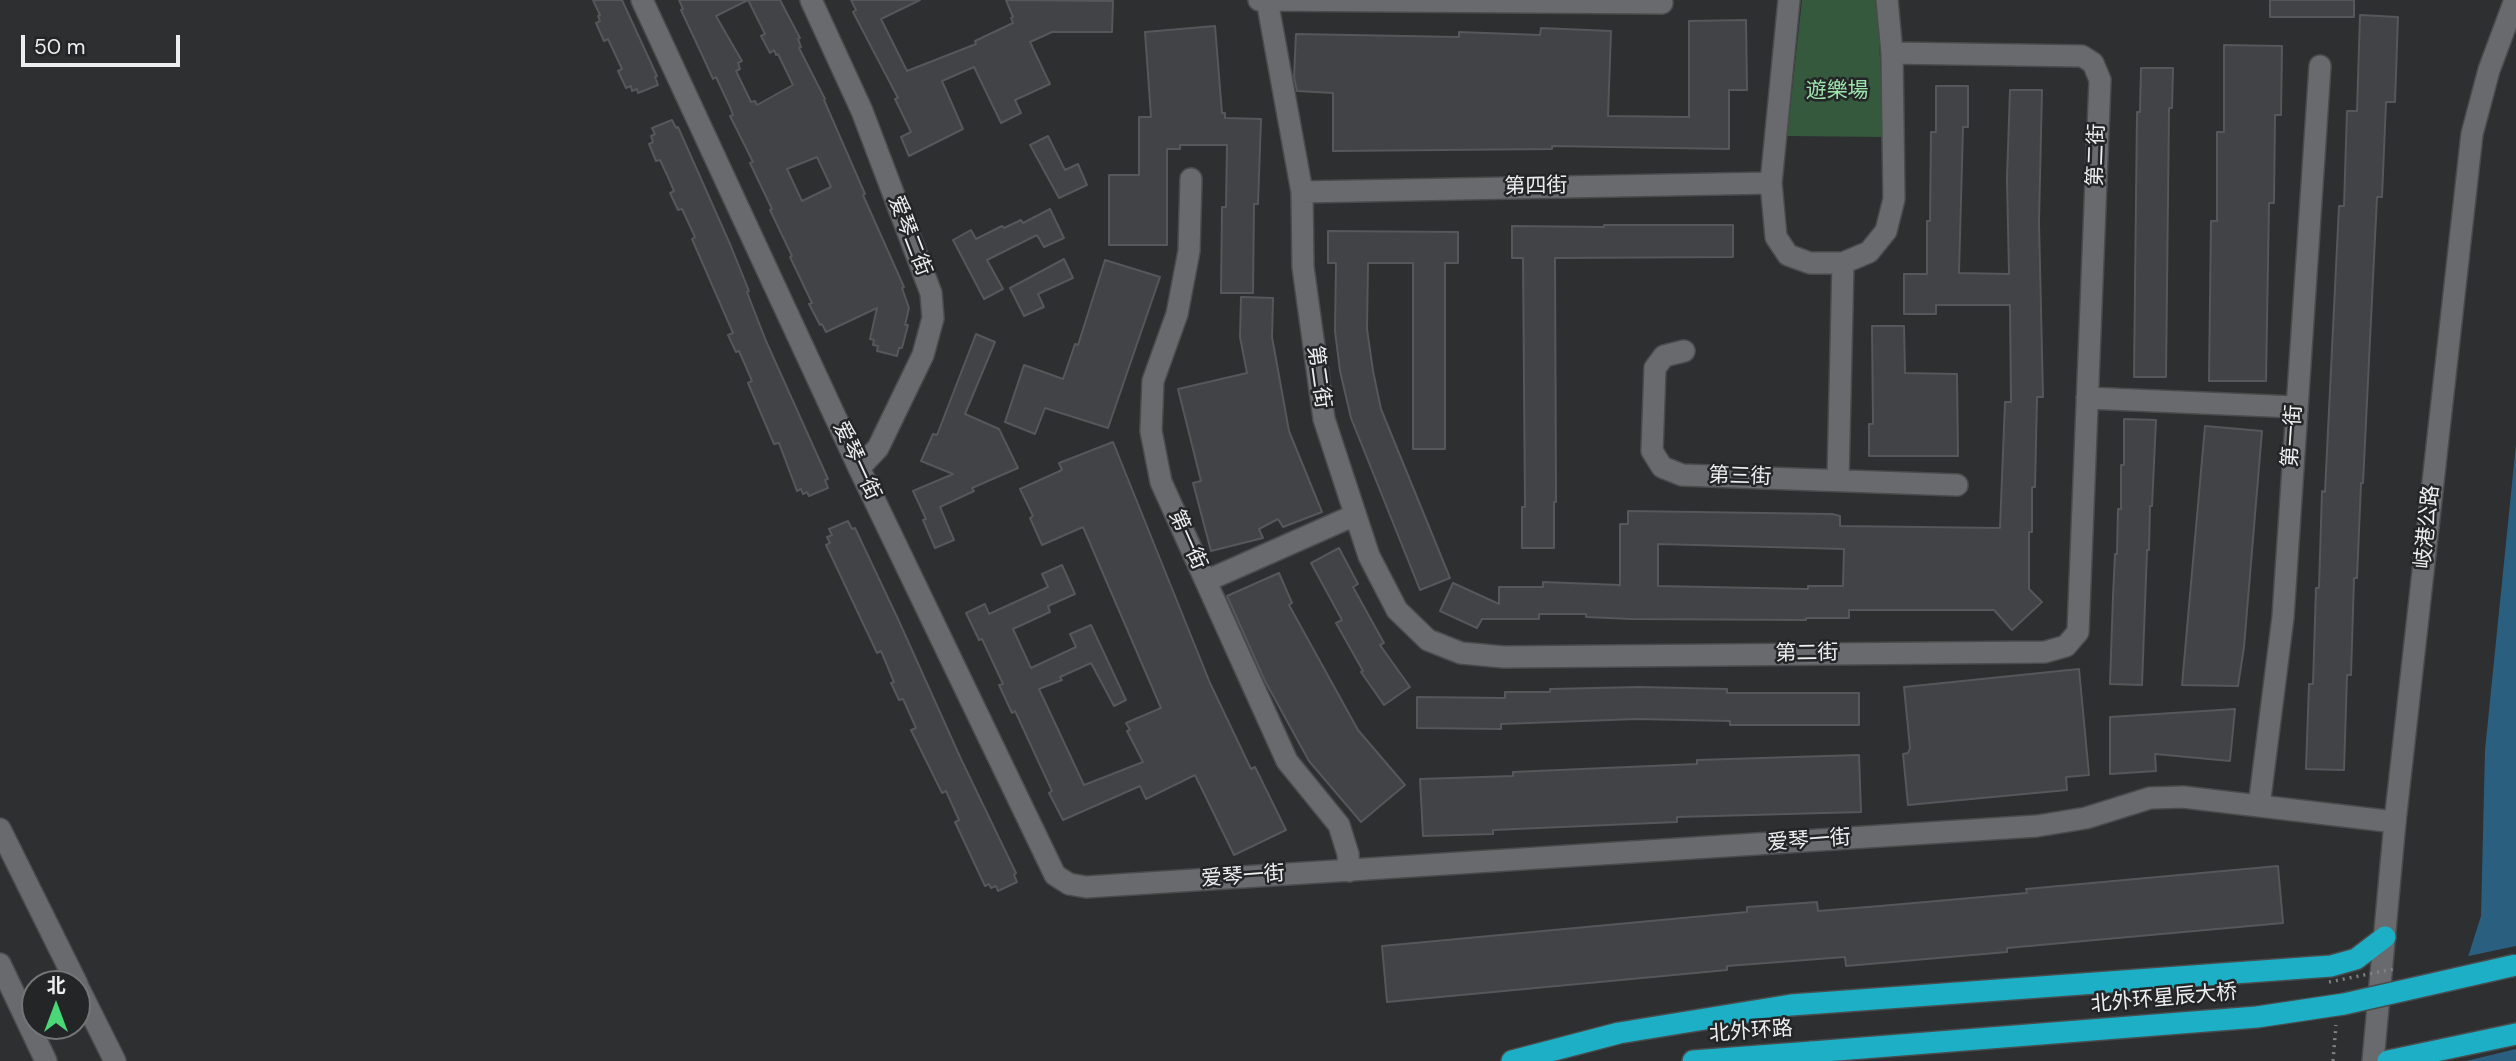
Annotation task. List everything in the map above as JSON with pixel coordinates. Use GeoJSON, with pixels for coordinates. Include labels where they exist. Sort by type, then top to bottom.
{"type":"FeatureCollection","features":[{"type":"Feature","properties":{"kind":"highway"},"geometry":{"type":"LineString","coordinates":[[1512,1061],[1619,1033],[1791,1004],[2331,966],[2356,959],[2385,937]]}},
{"type":"Feature","properties":{"kind":"highway","name":"北外环星辰大桥"},"geometry":{"type":"LineString","coordinates":[[1812,1052],[2257,1017],[2344,1004],[2516,965]]}},
{"type":"Feature","properties":{"kind":"highway"},"geometry":{"type":"LineString","coordinates":[[2388,1061],[2516,1034]]}},
{"type":"Feature","properties":{"kind":"highway","name":"北外环路"},"geometry":{"type":"LineString","coordinates":[[1693,1061],[1812,1052]]}},
{"type":"Feature","properties":{"kind":"street","name":"爱琴一街"},"geometry":{"type":"LineString","coordinates":[[642,0],[859,468],[1055,875],[1069,884],[1086,887],[2037,826],[2086,818],[2150,798],[2183,797],[2395,822]]}},
{"type":"Feature","properties":{"kind":"street","name":"爱琴二街"},"geometry":{"type":"LineString","coordinates":[[811,0],[862,111],[931,293],[933,318],[923,355],[878,448],[859,468]]}},
{"type":"Feature","properties":{"kind":"street"},"geometry":{"type":"LineString","coordinates":[[1259,0],[1662,3]]}},
{"type":"Feature","properties":{"kind":"street","name":"第二街"},"geometry":{"type":"LineString","coordinates":[[1267,0],[1302,192],[1303,267],[1324,419],[1369,556],[1397,610],[1428,640],[1461,653],[1504,657],[2046,652],[2066,646],[2078,632],[2100,80],[2093,63],[2082,56],[1892,52]]}},
{"type":"Feature","properties":{"kind":"street"},"geometry":{"type":"LineString","coordinates":[[1789,0],[1771,183],[1776,237],[1788,255],[1810,263],[1843,263],[1869,252],[1886,231],[1894,199],[1892,52],[1887,0]]}},
{"type":"Feature","properties":{"kind":"street","name":"岐港公路"},"geometry":{"type":"LineString","coordinates":[[2373,1061],[2395,822],[2472,134],[2489,70],[2515,0]]}},
{"type":"Feature","properties":{"kind":"street","name":"第一街"},"geometry":{"type":"LineString","coordinates":[[2259,806],[2283,617],[2320,66]]}},
{"type":"Feature","properties":{"kind":"street","name":"第一街"},"geometry":{"type":"LineString","coordinates":[[1191,179],[1189,251],[1177,314],[1153,381],[1151,431],[1161,482],[1287,761],[1339,825],[1348,854],[1349,871]]}},
{"type":"Feature","properties":{"kind":"street","name":"第四街"},"geometry":{"type":"LineString","coordinates":[[1302,192],[1771,183]]}},
{"type":"Feature","properties":{"kind":"street"},"geometry":{"type":"LineString","coordinates":[[1838,480],[1843,263]]}},
{"type":"Feature","properties":{"kind":"street","name":"第三街"},"geometry":{"type":"LineString","coordinates":[[1684,351],[1664,356],[1655,368],[1652,451],[1662,467],[1682,475],[1957,485]]}},
{"type":"Feature","properties":{"kind":"street"},"geometry":{"type":"LineString","coordinates":[[2087,398],[2295,407]]}},
{"type":"Feature","properties":{"kind":"street"},"geometry":{"type":"LineString","coordinates":[[1206,581],[1355,515]]}},
{"type":"Feature","properties":{"kind":"street"},"geometry":{"type":"LineString","coordinates":[[0,829],[70,970]]}},
{"type":"Feature","properties":{"kind":"street"},"geometry":{"type":"LineString","coordinates":[[0,964],[46,1061]]}},
{"type":"Feature","properties":{"kind":"street"},"geometry":{"type":"LineString","coordinates":[[91,1012],[115,1061]]}},
{"type":"Feature","properties":{"kind":"green space","name":"遊樂場"},"geometry":{"type":"Polygon","coordinates":[[[1802,0],[1877,0],[1884,137],[1787,136],[1802,0]]]}},
{"type":"Feature","properties":{"kind":"water"},"geometry":{"type":"Polygon","coordinates":[[[2516,444],[2516,1061],[2435,1061],[2481,916],[2485,750],[2516,444]]]}},
{"type":"Feature","properties":{"kind":"pier"},"geometry":{"type":"Polygon","coordinates":[[[2516,946],[2516,1049],[2466,1061],[2431,1061],[2464,957],[2516,946]]]}},
{"type":"Feature","properties":{"kind":"building"},"geometry":{"type":"Polygon","coordinates":[[[593,0],[622,0],[657,76],[658,85],[638,93],[637,89],[632,91],[631,86],[626,88],[618,71],[622,69],[608,39],[604,41],[596,23],[600,21],[600,15],[593,0]]]}},
{"type":"Feature","properties":{"kind":"building"},"geometry":{"type":"Polygon","coordinates":[[[679,0],[748,0],[780,0],[800,38],[799,48],[825,99],[865,194],[863,195],[904,287],[902,288],[909,308],[905,325],[908,325],[897,356],[877,351],[878,346],[873,345],[874,340],[870,339],[877,308],[826,332],[822,324],[820,325],[750,163],[753,162],[730,116],[733,115],[730,107],[716,77],[713,79],[681,10],[683,9],[679,0]],[[748,0],[716,16],[742,61],[738,63],[740,69],[736,71],[751,102],[755,101],[757,105],[793,85],[778,54],[776,55],[774,50],[770,53],[761,36],[765,34],[748,0]],[[817,157],[787,169],[802,201],[831,187],[817,157]]]}},
{"type":"Feature","properties":{"kind":"building"},"geometry":{"type":"Polygon","coordinates":[[[851,0],[920,0],[881,19],[907,71],[976,44],[975,41],[1013,23],[1006,0],[1113,1],[1112,32],[1052,32],[1030,42],[1050,84],[1015,100],[1021,113],[1001,123],[974,67],[942,81],[963,129],[909,156],[901,137],[911,132],[895,99],[898,98],[853,12],[856,10],[851,0]]]}},
{"type":"Feature","properties":{"kind":"building"},"geometry":{"type":"Polygon","coordinates":[[[2270,0],[2354,0],[2354,17],[2270,17],[2270,0]]]}},
{"type":"Feature","properties":{"kind":"building"},"geometry":{"type":"Polygon","coordinates":[[[2360,15],[2398,17],[2395,102],[2386,102],[2382,197],[2377,197],[2363,483],[2357,578],[2354,578],[2351,675],[2347,675],[2344,770],[2306,769],[2309,684],[2313,684],[2316,588],[2319,588],[2322,491],[2325,492],[2339,206],[2344,206],[2347,111],[2357,111],[2360,15]]]}},
{"type":"Feature","properties":{"kind":"building"},"geometry":{"type":"Polygon","coordinates":[[[1746,20],[1747,90],[1729,90],[1729,149],[1552,146],[1552,149],[1333,151],[1333,93],[1297,91],[1294,77],[1296,34],[1459,37],[1459,32],[1540,35],[1541,28],[1611,31],[1608,116],[1689,117],[1689,21],[1746,20]]]}},
{"type":"Feature","properties":{"kind":"building"},"geometry":{"type":"Polygon","coordinates":[[[1215,26],[1222,113],[1225,113],[1225,118],[1261,119],[1258,204],[1254,204],[1253,293],[1221,293],[1222,207],[1226,207],[1227,145],[1180,145],[1180,149],[1167,149],[1167,245],[1109,245],[1109,175],[1139,175],[1139,117],[1151,117],[1145,32],[1215,26]]]}},
{"type":"Feature","properties":{"kind":"building"},"geometry":{"type":"Polygon","coordinates":[[[2224,45],[2282,46],[2281,115],[2275,115],[2274,203],[2269,203],[2266,381],[2209,381],[2211,221],[2217,221],[2217,132],[2224,132],[2224,45]]]}},
{"type":"Feature","properties":{"kind":"building"},"geometry":{"type":"Polygon","coordinates":[[[2141,68],[2173,68],[2172,108],[2169,108],[2166,377],[2134,377],[2137,112],[2140,112],[2141,68]]]}},
{"type":"Feature","properties":{"kind":"building"},"geometry":{"type":"Polygon","coordinates":[[[1936,86],[1968,86],[1968,127],[1963,127],[1959,273],[2009,274],[2007,178],[2010,90],[2042,90],[2039,222],[2043,397],[2037,397],[2035,487],[2032,487],[2032,532],[2029,532],[2029,589],[2042,602],[2012,630],[1994,610],[1849,610],[1849,618],[1806,620],[1631,619],[1586,617],[1586,614],[1539,614],[1539,619],[1482,619],[1477,628],[1440,611],[1453,583],[1499,604],[1499,587],[1543,587],[1543,582],[1620,585],[1620,524],[1628,524],[1628,511],[1832,514],[1840,516],[1840,526],[2000,528],[2005,402],[2011,402],[2010,305],[1936,305],[1936,314],[1904,314],[1904,274],[1927,274],[1931,132],[1936,132],[1936,86]],[[1658,544],[1658,586],[1808,589],[1808,586],[1843,586],[1844,549],[1658,544]]]}},
{"type":"Feature","properties":{"kind":"building"},"geometry":{"type":"Polygon","coordinates":[[[672,120],[676,128],[678,127],[730,244],[766,341],[828,479],[825,480],[828,488],[809,496],[807,492],[803,494],[801,489],[797,491],[779,443],[774,444],[748,383],[752,381],[739,351],[736,352],[728,335],[733,333],[692,239],[695,237],[682,209],[678,210],[670,193],[674,191],[668,177],[660,160],[656,161],[649,144],[653,142],[651,136],[655,134],[652,128],[672,120]]]}},
{"type":"Feature","properties":{"kind":"building"},"geometry":{"type":"Polygon","coordinates":[[[1048,136],[1065,170],[1078,164],[1087,185],[1059,198],[1030,145],[1048,136]]]}},
{"type":"Feature","properties":{"kind":"building"},"geometry":{"type":"Polygon","coordinates":[[[1050,209],[1064,238],[1044,247],[1037,235],[987,260],[1003,289],[984,299],[953,240],[971,230],[976,239],[1002,226],[1004,228],[1021,220],[1023,223],[1050,209]]]}},
{"type":"Feature","properties":{"kind":"building"},"geometry":{"type":"Polygon","coordinates":[[[1733,225],[1733,257],[1555,258],[1554,548],[1522,548],[1522,507],[1525,507],[1523,258],[1512,258],[1512,226],[1733,225]]]}},
{"type":"Feature","properties":{"kind":"building"},"geometry":{"type":"Polygon","coordinates":[[[1328,231],[1458,232],[1458,263],[1445,263],[1445,449],[1413,449],[1413,263],[1368,263],[1367,329],[1381,409],[1450,578],[1420,590],[1351,418],[1340,371],[1335,331],[1336,263],[1328,263],[1328,231]]]}},
{"type":"Feature","properties":{"kind":"building"},"geometry":{"type":"Polygon","coordinates":[[[1064,259],[1073,278],[1038,294],[1044,307],[1024,316],[1010,288],[1064,259]]]}},
{"type":"Feature","properties":{"kind":"building"},"geometry":{"type":"Polygon","coordinates":[[[1105,260],[1160,277],[1108,428],[1045,408],[1035,434],[1005,422],[1024,365],[1063,379],[1075,344],[1078,345],[1105,260]]]}},
{"type":"Feature","properties":{"kind":"building"},"geometry":{"type":"Polygon","coordinates":[[[1241,297],[1273,298],[1272,337],[1289,431],[1322,512],[1283,527],[1278,519],[1259,529],[1263,538],[1211,551],[1193,483],[1201,481],[1178,389],[1247,373],[1240,337],[1241,297]]]}},
{"type":"Feature","properties":{"kind":"building"},"geometry":{"type":"Polygon","coordinates":[[[1872,326],[1904,326],[1905,373],[1957,374],[1958,456],[1869,456],[1869,424],[1873,424],[1872,326]]]}},
{"type":"Feature","properties":{"kind":"building"},"geometry":{"type":"Polygon","coordinates":[[[976,334],[995,342],[965,414],[999,429],[1018,468],[972,488],[974,491],[940,507],[954,540],[935,548],[913,491],[953,474],[921,461],[933,434],[937,435],[976,334]]]}},
{"type":"Feature","properties":{"kind":"building"},"geometry":{"type":"Polygon","coordinates":[[[2124,419],[2156,420],[2147,550],[2142,685],[2110,684],[2115,554],[2118,509],[2121,509],[2121,465],[2124,465],[2124,419]]]}},
{"type":"Feature","properties":{"kind":"building"},"geometry":{"type":"Polygon","coordinates":[[[2205,426],[2262,431],[2244,647],[2238,686],[2182,685],[2205,426]]]}},
{"type":"Feature","properties":{"kind":"building"},"geometry":{"type":"Polygon","coordinates":[[[1113,442],[1210,683],[1251,769],[1255,767],[1286,830],[1234,855],[1195,775],[1146,799],[1140,786],[1063,820],[1015,711],[1012,713],[999,685],[1003,684],[982,639],[979,640],[966,613],[985,604],[989,614],[1048,587],[1042,574],[1062,565],[1075,594],[1048,606],[1050,612],[1013,629],[1031,668],[1076,647],[1070,634],[1091,625],[1126,700],[1114,706],[1091,663],[1060,677],[1062,680],[1039,689],[1084,785],[1143,762],[1127,731],[1130,730],[1126,723],[1161,708],[1083,527],[1042,545],[1030,518],[1033,516],[1020,489],[1062,470],[1059,463],[1113,442]]]}},
{"type":"Feature","properties":{"kind":"building"},"geometry":{"type":"Polygon","coordinates":[[[848,521],[852,529],[855,528],[1016,873],[1014,875],[1017,882],[998,891],[996,886],[985,886],[955,822],[959,820],[946,791],[942,793],[911,730],[916,728],[903,699],[899,700],[891,683],[894,682],[881,651],[877,653],[826,545],[830,543],[827,537],[832,535],[829,529],[848,521]]]}},
{"type":"Feature","properties":{"kind":"building"},"geometry":{"type":"Polygon","coordinates":[[[1339,548],[1358,584],[1353,587],[1384,643],[1380,645],[1410,687],[1384,705],[1361,672],[1363,671],[1336,623],[1342,620],[1311,563],[1339,548]]]}},
{"type":"Feature","properties":{"kind":"building"},"geometry":{"type":"Polygon","coordinates":[[[1279,573],[1292,603],[1289,605],[1358,730],[1405,785],[1361,822],[1309,761],[1265,681],[1227,596],[1279,573]]]}},
{"type":"Feature","properties":{"kind":"building"},"geometry":{"type":"Polygon","coordinates":[[[2079,669],[2089,775],[2066,777],[2067,790],[1908,805],[1903,754],[1908,753],[1910,748],[1904,687],[2079,669]]]}},
{"type":"Feature","properties":{"kind":"building"},"geometry":{"type":"Polygon","coordinates":[[[1640,687],[1727,689],[1727,693],[1859,693],[1859,725],[1730,725],[1730,721],[1637,719],[1501,724],[1501,729],[1417,728],[1417,697],[1505,698],[1505,692],[1640,687]]]}},
{"type":"Feature","properties":{"kind":"building"},"geometry":{"type":"Polygon","coordinates":[[[2235,709],[2230,761],[2155,754],[2156,771],[2110,774],[2110,717],[2235,709]]]}},
{"type":"Feature","properties":{"kind":"building"},"geometry":{"type":"Polygon","coordinates":[[[1859,755],[1861,812],[1677,817],[1677,822],[1493,830],[1493,834],[1423,836],[1420,779],[1697,764],[1697,760],[1859,755]]]}},
{"type":"Feature","properties":{"kind":"building"},"geometry":{"type":"Polygon","coordinates":[[[2278,866],[2283,923],[2007,948],[2007,952],[1846,966],[1845,957],[1727,966],[1727,970],[1387,1002],[1382,946],[1747,912],[1747,907],[1817,902],[1818,911],[2027,893],[2026,889],[2278,866]]]}}]}
